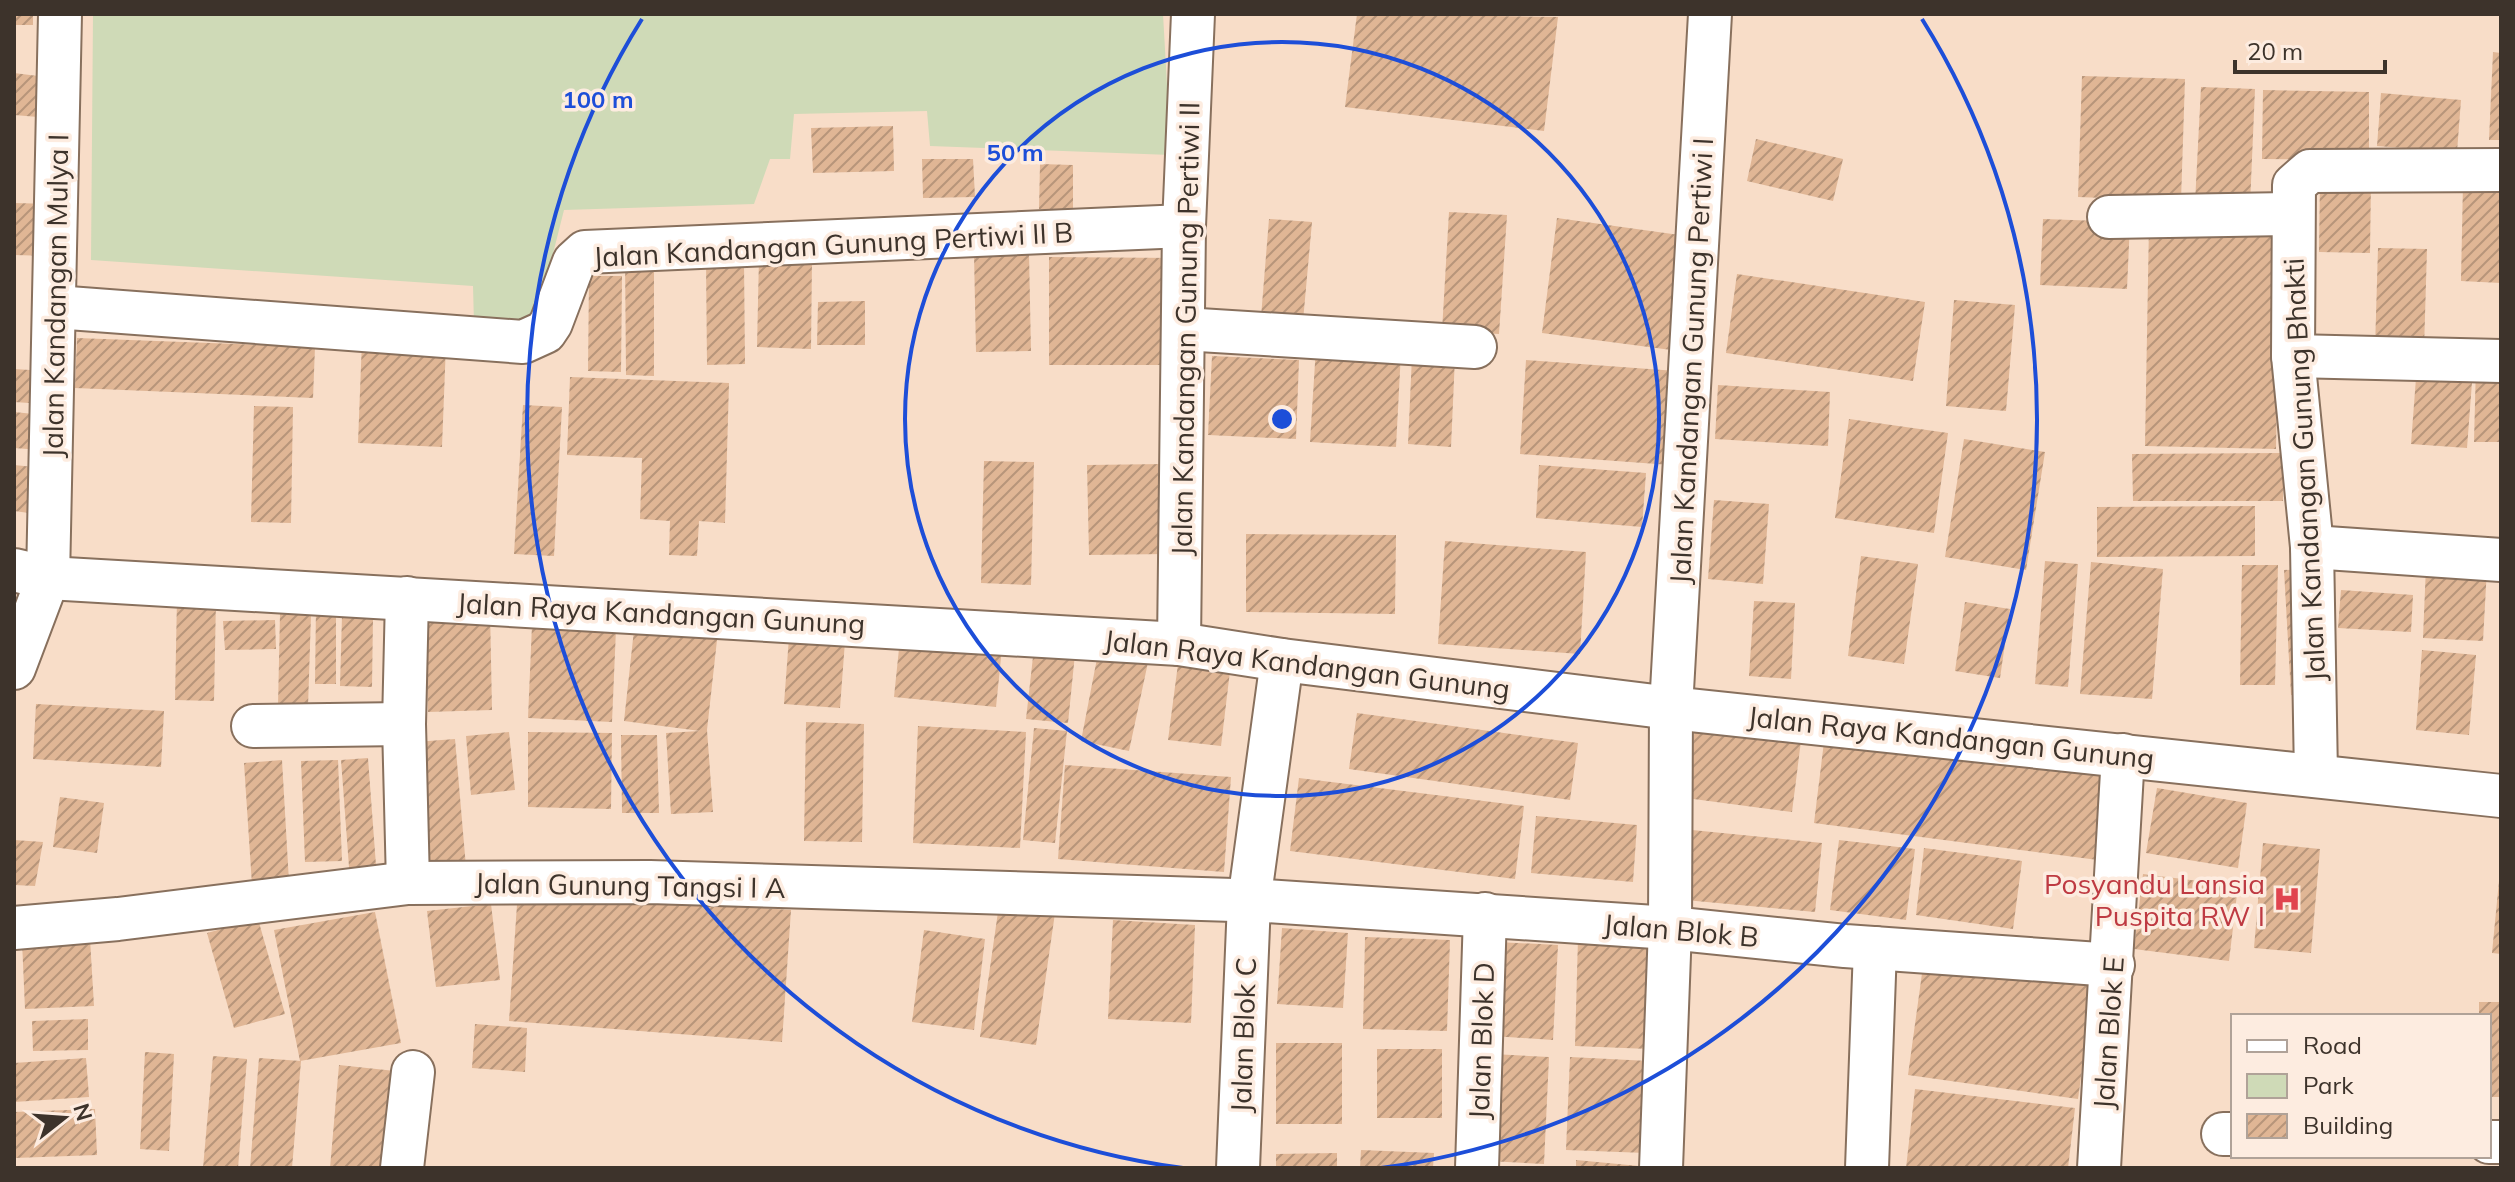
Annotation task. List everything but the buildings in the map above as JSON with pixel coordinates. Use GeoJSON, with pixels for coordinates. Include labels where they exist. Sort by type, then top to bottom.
{"type":"FeatureCollection","features":[{"type":"Feature","properties":{"kind":"street","name":"Jalan Kandangan Mulya I"},"geometry":{"type":"LineString","coordinates":[[14,668],[31,574],[55,307],[60,14]]}},
{"type":"Feature","properties":{"kind":"street","name":"Jalan Kandangan Gunung Pertiwi II"},"geometry":{"type":"LineString","coordinates":[[1179,644],[1184,226],[1193,14]]}},
{"type":"Feature","properties":{"kind":"street","name":"Jalan Kandangan Gunung Pertiwi I"},"geometry":{"type":"LineString","coordinates":[[1670,928],[1671,708],[1710,14]]}},
{"type":"Feature","properties":{"kind":"street","name":"Jalan Kandangan Gunung Bhakti"},"geometry":{"type":"LineString","coordinates":[[2316,776],[2312,547],[2293,356],[2294,185],[2310,171],[2501,170]]}},
{"type":"Feature","properties":{"kind":"street"},"geometry":{"type":"LineString","coordinates":[[2109,217],[2293,214]]}},
{"type":"Feature","properties":{"kind":"street","name":"Jalan Kandangan Gunung Pertiwi II B"},"geometry":{"type":"LineString","coordinates":[[55,307],[523,342],[545,332],[574,262],[585,252],[1184,226]]}},
{"type":"Feature","properties":{"kind":"street"},"geometry":{"type":"LineString","coordinates":[[1183,329],[1475,347]]}},
{"type":"Feature","properties":{"kind":"street"},"geometry":{"type":"LineString","coordinates":[[2293,356],[2501,361]]}},
{"type":"Feature","properties":{"kind":"street"},"geometry":{"type":"LineString","coordinates":[[2312,547],[2501,560]]}},
{"type":"Feature","properties":{"kind":"street","name":"Jalan Raya Kandangan Gunung"},"geometry":{"type":"LineString","coordinates":[[31,574],[1179,644],[1282,660],[1671,708],[2501,796]]}},
{"type":"Feature","properties":{"kind":"street"},"geometry":{"type":"LineString","coordinates":[[407,598],[404,724],[408,883]]}},
{"type":"Feature","properties":{"kind":"street","name":"Jalan Blok C"},"geometry":{"type":"LineString","coordinates":[[1238,1168],[1249,902],[1282,660]]}},
{"type":"Feature","properties":{"kind":"street"},"geometry":{"type":"LineString","coordinates":[[253,726],[404,724]]}},
{"type":"Feature","properties":{"kind":"street","name":"Jalan Blok E"},"geometry":{"type":"LineString","coordinates":[[2099,1168],[2123,755]]}},
{"type":"Feature","properties":{"kind":"street","name":"Jalan Gunung Tangsi I A"},"geometry":{"type":"LineString","coordinates":[[14,928],[408,883],[650,882],[1249,902]]}},
{"type":"Feature","properties":{"kind":"street","name":"Jalan Blok B"},"geometry":{"type":"LineString","coordinates":[[1249,902],[1485,914],[2113,965]]}},
{"type":"Feature","properties":{"kind":"street","name":"Jalan Blok D"},"geometry":{"type":"LineString","coordinates":[[1477,1168],[1485,914]]}},
{"type":"Feature","properties":{"kind":"street"},"geometry":{"type":"LineString","coordinates":[[1661,1168],[1670,928]]}},
{"type":"Feature","properties":{"kind":"street"},"geometry":{"type":"LineString","coordinates":[[1867,1168],[1875,948]]}},
{"type":"Feature","properties":{"kind":"street"},"geometry":{"type":"LineString","coordinates":[[402,1168],[413,1072]]}},
{"type":"Feature","properties":{"kind":"green space"},"geometry":{"type":"Polygon","coordinates":[[[93,14],[1163,14],[1171,155],[930,146],[927,111],[794,114],[790,159],[770,159],[754,204],[564,210],[530,345],[475,361],[473,286],[91,260],[93,14]]]}},
{"type":"Feature","properties":{"kind":"place","name":"Posyandu Lansia Puspita RW I"},"geometry":{"type":"Point","coordinates":[2287,899]}}]}
